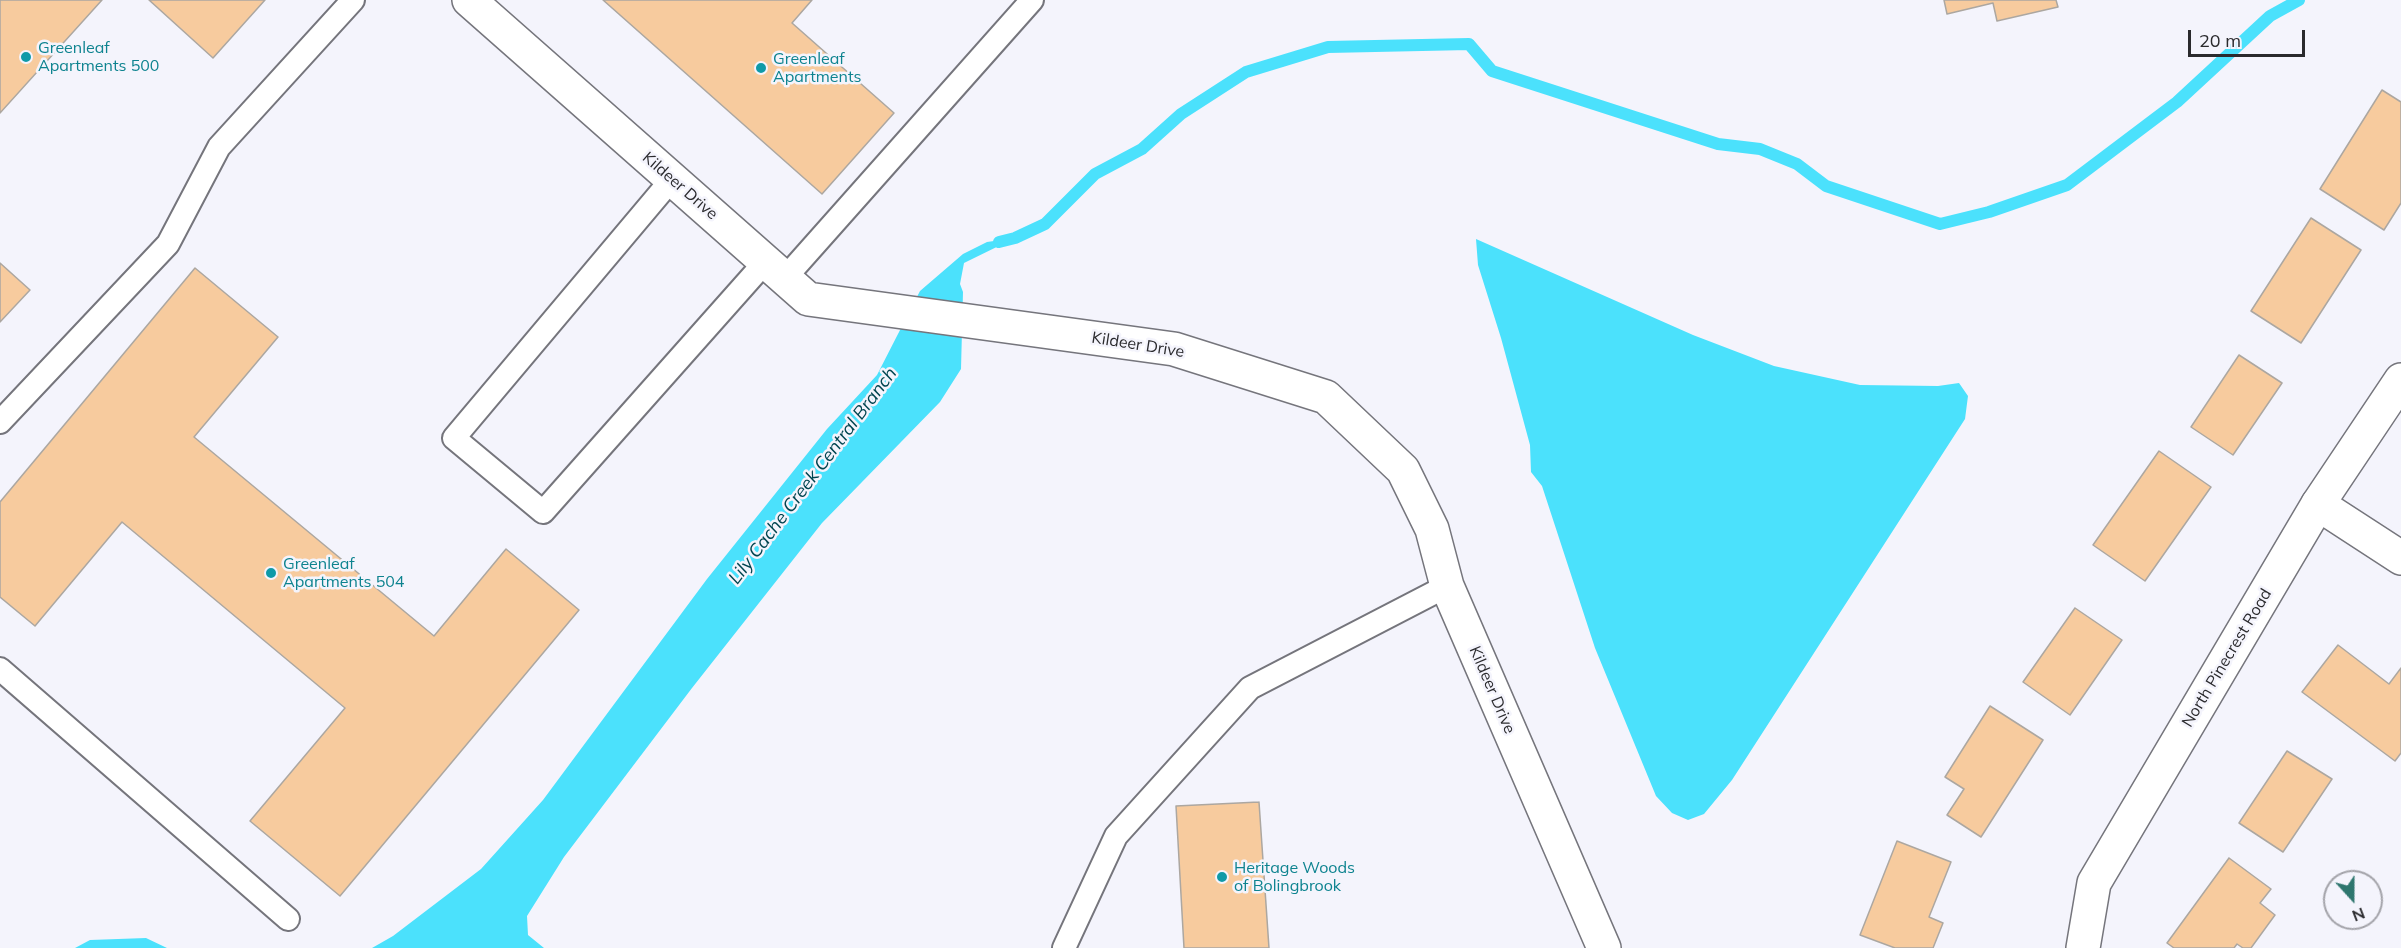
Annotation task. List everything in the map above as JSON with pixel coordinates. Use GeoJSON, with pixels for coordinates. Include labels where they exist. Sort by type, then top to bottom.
{"type":"FeatureCollection","features":[{"type":"Feature","properties":{"kind":"street","name":"Kildeer Drive"},"geometry":{"type":"LineString","coordinates":[[469,0],[808,299],[1174,349],[1326,397],[1403,470],[1432,529],[1447,586],[1604,948]]}},
{"type":"Feature","properties":{"kind":"street","name":"North Pinecrest Road"},"geometry":{"type":"LineString","coordinates":[[2083,948],[2094,882],[2318,504],[2401,380]]}},
{"type":"Feature","properties":{"kind":"street"},"geometry":{"type":"LineString","coordinates":[[2318,504],[2401,558]]}},
{"type":"Feature","properties":{"kind":"lane"},"geometry":{"type":"LineString","coordinates":[[0,422],[168,244],[219,147],[353,0]]}},
{"type":"Feature","properties":{"kind":"lane"},"geometry":{"type":"LineString","coordinates":[[672,179],[454,438],[543,512],[1032,0]]}},
{"type":"Feature","properties":{"kind":"lane"},"geometry":{"type":"LineString","coordinates":[[1064,948],[1116,836],[1250,688],[1447,586]]}},
{"type":"Feature","properties":{"kind":"lane"},"geometry":{"type":"LineString","coordinates":[[0,669],[288,919]]}},
{"type":"Feature","properties":{"kind":"water"},"geometry":{"type":"Polygon","coordinates":[[[1015,238],[964,263],[960,284],[963,292],[961,369],[940,402],[822,523],[692,688],[564,857],[527,916],[528,935],[544,948],[372,948],[393,936],[481,869],[543,800],[707,579],[827,429],[877,375],[920,291],[963,254],[987,242],[1015,238]]]}},
{"type":"Feature","properties":{"kind":"water"},"geometry":{"type":"Polygon","coordinates":[[[1476,239],[1693,335],[1774,366],[1860,385],[1938,386],[1959,383],[1968,396],[1965,419],[1732,780],[1704,814],[1688,820],[1672,813],[1656,796],[1595,648],[1542,486],[1531,472],[1530,445],[1501,338],[1478,265],[1476,239]]]}},
{"type":"Feature","properties":{"kind":"water"},"geometry":{"type":"Polygon","coordinates":[[[146,938],[167,948],[75,948],[90,940],[146,938]]]}},
{"type":"Feature","properties":{"kind":"building","name":"Greenleaf Apartments 500"},"geometry":{"type":"Polygon","coordinates":[[[0,0],[102,0],[0,113],[0,0]]]}},
{"type":"Feature","properties":{"kind":"building","name":"Greenleaf Apartments 500"},"geometry":{"type":"Polygon","coordinates":[[[149,0],[265,0],[213,58],[149,0]]]}},
{"type":"Feature","properties":{"kind":"building","name":"Greenleaf Apartments"},"geometry":{"type":"Polygon","coordinates":[[[603,0],[812,0],[792,23],[894,113],[822,194],[603,0]]]}},
{"type":"Feature","properties":{"kind":"building"},"geometry":{"type":"Polygon","coordinates":[[[1944,0],[2056,0],[2058,7],[1997,21],[1993,3],[1947,14],[1944,0]]]}},
{"type":"Feature","properties":{"kind":"building"},"geometry":{"type":"Polygon","coordinates":[[[2382,90],[2401,102],[2401,203],[2384,230],[2320,189],[2382,90]]]}},
{"type":"Feature","properties":{"kind":"building"},"geometry":{"type":"Polygon","coordinates":[[[2311,218],[2361,250],[2301,343],[2251,311],[2311,218]]]}},
{"type":"Feature","properties":{"kind":"building"},"geometry":{"type":"Polygon","coordinates":[[[0,263],[30,290],[0,322],[0,263]]]}},
{"type":"Feature","properties":{"kind":"building","name":"Greenleaf Apartments 504"},"geometry":{"type":"Polygon","coordinates":[[[195,268],[278,337],[194,437],[434,636],[506,549],[579,610],[340,896],[250,821],[345,708],[122,522],[35,626],[0,597],[0,502],[195,268]]]}},
{"type":"Feature","properties":{"kind":"building"},"geometry":{"type":"Polygon","coordinates":[[[2239,355],[2282,383],[2233,455],[2191,427],[2239,355]]]}},
{"type":"Feature","properties":{"kind":"building"},"geometry":{"type":"Polygon","coordinates":[[[2159,451],[2211,487],[2145,581],[2093,545],[2159,451]]]}},
{"type":"Feature","properties":{"kind":"building"},"geometry":{"type":"Polygon","coordinates":[[[2075,608],[2122,640],[2070,715],[2023,682],[2075,608]]]}},
{"type":"Feature","properties":{"kind":"building"},"geometry":{"type":"Polygon","coordinates":[[[2338,645],[2389,684],[2401,668],[2401,753],[2395,761],[2302,692],[2338,645]]]}},
{"type":"Feature","properties":{"kind":"building"},"geometry":{"type":"Polygon","coordinates":[[[1990,706],[2043,740],[1981,837],[1947,815],[1964,789],[1945,777],[1990,706]]]}},
{"type":"Feature","properties":{"kind":"building"},"geometry":{"type":"Polygon","coordinates":[[[2287,751],[2332,779],[2283,852],[2239,823],[2287,751]]]}},
{"type":"Feature","properties":{"kind":"building","name":"Heritage Woods of Bolingbrook"},"geometry":{"type":"Polygon","coordinates":[[[1259,802],[1269,948],[1184,948],[1176,806],[1259,802]]]}},
{"type":"Feature","properties":{"kind":"building"},"geometry":{"type":"Polygon","coordinates":[[[1897,841],[1951,862],[1929,917],[1943,923],[1933,948],[1895,948],[1860,935],[1897,841]]]}},
{"type":"Feature","properties":{"kind":"building"},"geometry":{"type":"Polygon","coordinates":[[[2229,858],[2271,889],[2260,903],[2275,915],[2251,948],[2243,948],[2237,944],[2234,948],[2174,948],[2167,943],[2229,858]]]}},
{"type":"Feature","properties":{"kind":"waterway","name":"Lily Cache Creek Central Branch"},"geometry":{"type":"LineString","coordinates":[[999,242],[1015,238],[1045,224],[1095,174],[1142,149],[1181,114],[1246,72],[1328,47],[1469,44],[1492,71],[1718,144],[1760,149],[1797,164],[1826,186],[1940,224],[1989,212],[2067,185],[2177,102],[2270,16],[2299,0]]}},
{"type":"Feature","properties":{"kind":"place","name":"Greenleaf Apartments 500"},"geometry":{"type":"Point","coordinates":[26,57]}},
{"type":"Feature","properties":{"kind":"place","name":"Greenleaf Apartments"},"geometry":{"type":"Point","coordinates":[761,68]}},
{"type":"Feature","properties":{"kind":"place","name":"Greenleaf Apartments 504"},"geometry":{"type":"Point","coordinates":[271,573]}},
{"type":"Feature","properties":{"kind":"place","name":"Heritage Woods of Bolingbrook"},"geometry":{"type":"Point","coordinates":[1222,877]}}]}
